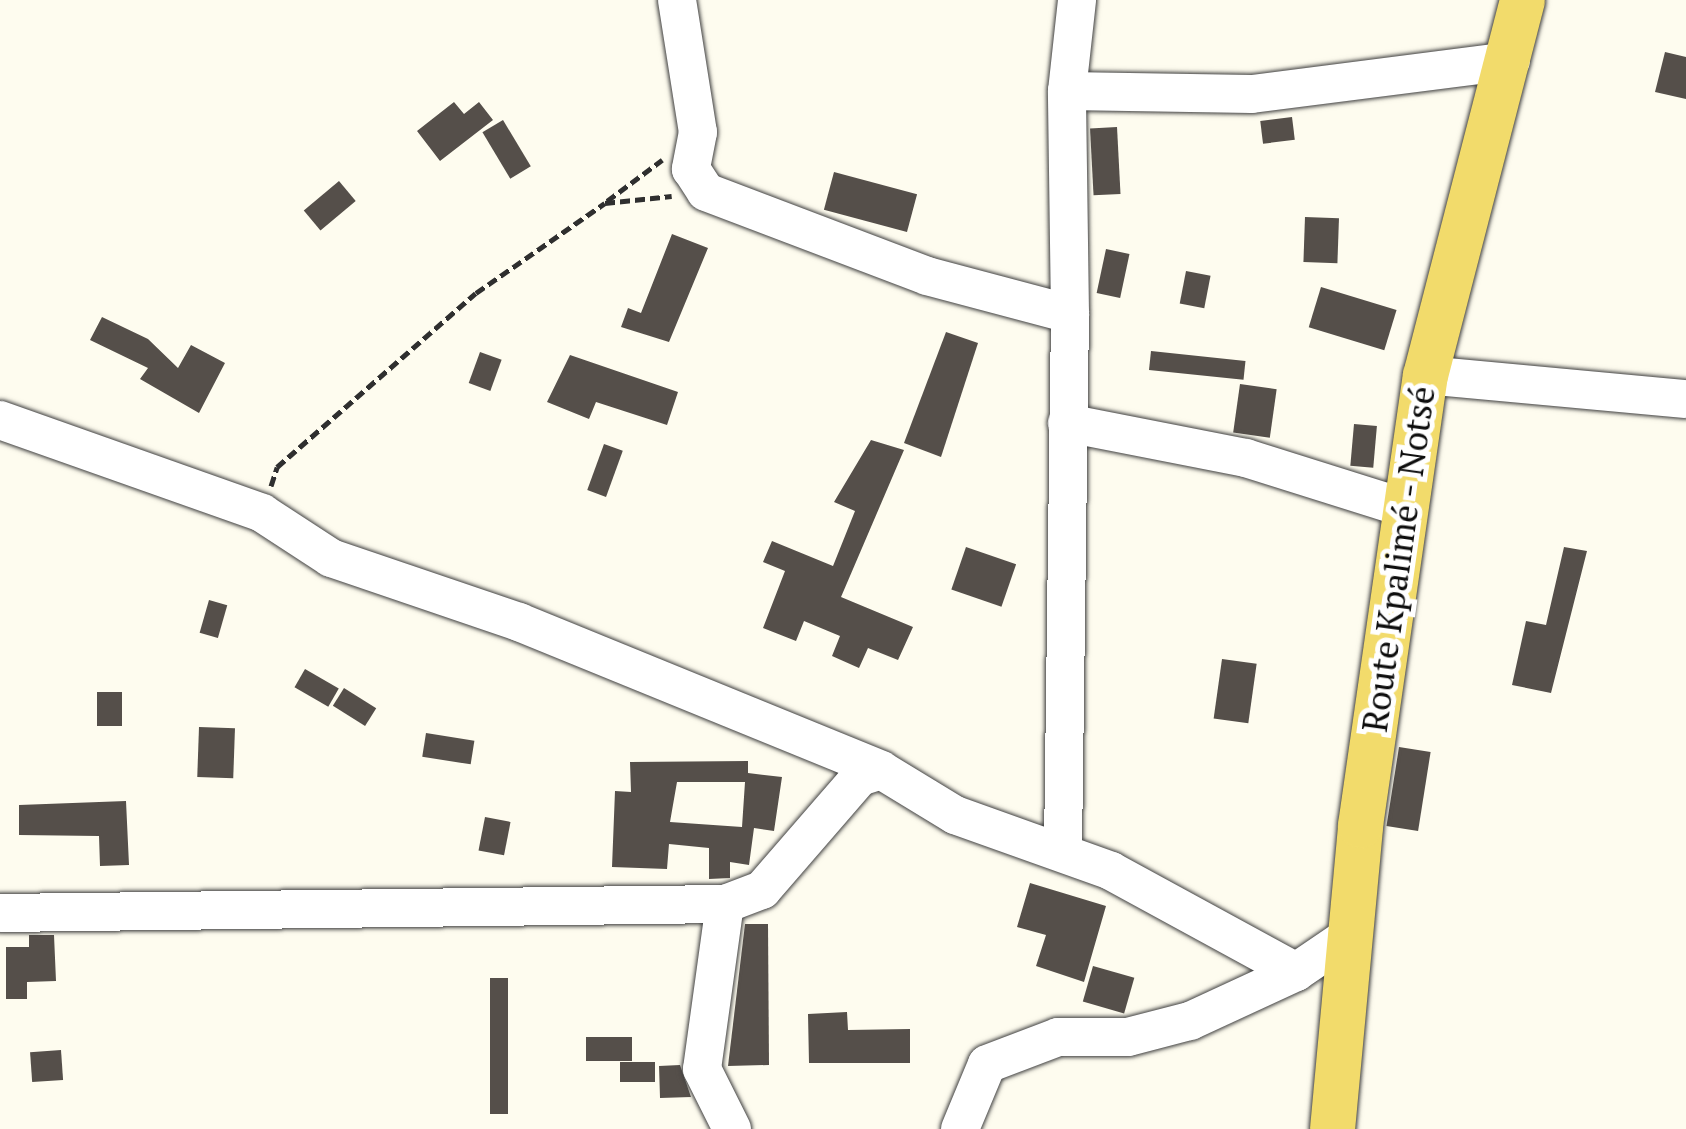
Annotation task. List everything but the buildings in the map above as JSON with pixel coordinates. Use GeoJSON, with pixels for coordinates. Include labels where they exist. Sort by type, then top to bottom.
{"type":"FeatureCollection","features":[{"type":"Feature","properties":{"kind":"main road","name":"Route Kpalimé - Notsé"},"geometry":{"type":"LineString","coordinates":[[1332,1129],[1346,938],[1424,375],[1511,61],[1522,0]]}},
{"type":"Feature","properties":{"kind":"street"},"geometry":{"type":"LineString","coordinates":[[677,0],[698,132],[691,169],[706,192],[926,276],[1070,314]]}},
{"type":"Feature","properties":{"kind":"street"},"geometry":{"type":"LineString","coordinates":[[1063,851],[1074,548],[1067,423],[1070,314],[1067,92],[1077,0]]}},
{"type":"Feature","properties":{"kind":"street"},"geometry":{"type":"LineString","coordinates":[[1067,92],[1252,94],[1511,61]]}},
{"type":"Feature","properties":{"kind":"street"},"geometry":{"type":"LineString","coordinates":[[1424,375],[1686,399]]}},
{"type":"Feature","properties":{"kind":"street"},"geometry":{"type":"LineString","coordinates":[[0,420],[262,512],[331,558],[519,622],[881,770],[955,815],[1063,851],[1296,972]]}},
{"type":"Feature","properties":{"kind":"street"},"geometry":{"type":"LineString","coordinates":[[1067,423],[1246,458],[1405,508]]}},
{"type":"Feature","properties":{"kind":"street"},"geometry":{"type":"LineString","coordinates":[[0,913],[725,904],[762,890],[824,812],[881,770]]}},
{"type":"Feature","properties":{"kind":"street"},"geometry":{"type":"LineString","coordinates":[[725,904],[702,1069],[732,1129]]}},
{"type":"Feature","properties":{"kind":"street"},"geometry":{"type":"LineString","coordinates":[[960,1129],[987,1064],[1058,1037],[1128,1036],[1190,1020],[1296,972],[1346,938]]}},
{"type":"Feature","properties":{"kind":"path"},"geometry":{"type":"LineString","coordinates":[[262,512],[276,467],[476,293],[698,132]]}},
{"type":"Feature","properties":{"kind":"path"},"geometry":{"type":"LineString","coordinates":[[605,203],[706,192]]}}]}
